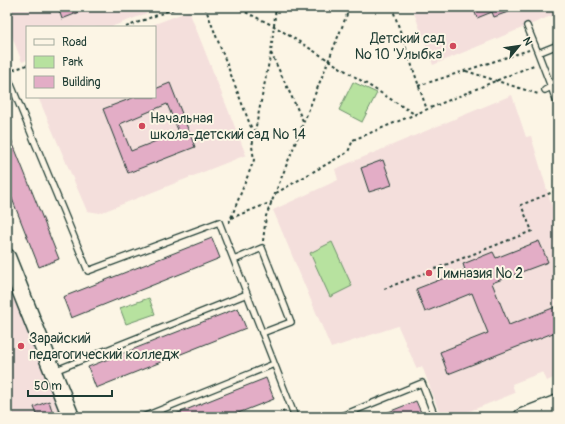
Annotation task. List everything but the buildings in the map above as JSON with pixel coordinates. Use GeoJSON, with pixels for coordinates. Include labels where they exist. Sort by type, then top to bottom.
{"type":"FeatureCollection","features":[{"type":"Feature","properties":{"kind":"main road"},"geometry":{"type":"LineString","coordinates":[[7,257],[72,417]]}},
{"type":"Feature","properties":{"kind":"main road"},"geometry":{"type":"LineString","coordinates":[[522,417],[552,409]]}},
{"type":"Feature","properties":{"kind":"lane"},"geometry":{"type":"LineString","coordinates":[[527,26],[558,105]]}},
{"type":"Feature","properties":{"kind":"lane"},"geometry":{"type":"LineString","coordinates":[[537,51],[558,45]]}},
{"type":"Feature","properties":{"kind":"lane"},"geometry":{"type":"LineString","coordinates":[[7,74],[9,86],[88,271],[220,222],[295,417]]}},
{"type":"Feature","properties":{"kind":"lane"},"geometry":{"type":"LineString","coordinates":[[545,90],[551,87]]}},
{"type":"Feature","properties":{"kind":"lane"},"geometry":{"type":"LineString","coordinates":[[234,260],[262,248],[291,322],[262,333]]}},
{"type":"Feature","properties":{"kind":"lane"},"geometry":{"type":"LineString","coordinates":[[53,371],[247,294]]}},
{"type":"Feature","properties":{"kind":"lane"},"geometry":{"type":"LineString","coordinates":[[143,417],[274,364]]}},
{"type":"Feature","properties":{"kind":"lane"},"geometry":{"type":"LineString","coordinates":[[339,417],[422,383],[435,417]]}},
{"type":"Feature","properties":{"kind":"path"},"geometry":{"type":"LineString","coordinates":[[129,26],[178,7]]}},
{"type":"Feature","properties":{"kind":"path"},"geometry":{"type":"LineString","coordinates":[[205,7],[254,136]]}},
{"type":"Feature","properties":{"kind":"path"},"geometry":{"type":"LineString","coordinates":[[235,7],[274,26],[416,115]]}},
{"type":"Feature","properties":{"kind":"path"},"geometry":{"type":"LineString","coordinates":[[224,234],[254,160],[252,146],[271,52],[276,7]]}},
{"type":"Feature","properties":{"kind":"path"},"geometry":{"type":"LineString","coordinates":[[262,248],[266,216],[350,7]]}},
{"type":"Feature","properties":{"kind":"path"},"geometry":{"type":"LineString","coordinates":[[392,7],[426,110]]}},
{"type":"Feature","properties":{"kind":"path"},"geometry":{"type":"LineString","coordinates":[[418,86],[537,51]]}},
{"type":"Feature","properties":{"kind":"path"},"geometry":{"type":"LineString","coordinates":[[271,52],[304,123]]}},
{"type":"Feature","properties":{"kind":"path"},"geometry":{"type":"LineString","coordinates":[[276,193],[348,152],[354,140],[540,62]]}},
{"type":"Feature","properties":{"kind":"path"},"geometry":{"type":"LineString","coordinates":[[7,74],[26,65]]}},
{"type":"Feature","properties":{"kind":"path"},"geometry":{"type":"LineString","coordinates":[[465,71],[556,99]]}},
{"type":"Feature","properties":{"kind":"path"},"geometry":{"type":"LineString","coordinates":[[384,290],[532,231],[521,205],[558,190]]}},
{"type":"Feature","properties":{"kind":"path"},"geometry":{"type":"LineString","coordinates":[[231,218],[272,202]]}},
{"type":"Feature","properties":{"kind":"shaded area"},"geometry":{"type":"Polygon","coordinates":[[[7,7],[163,7],[114,26],[26,26],[26,60],[22,62],[7,24],[7,7]]]}},
{"type":"Feature","properties":{"kind":"shaded area","name":"Детский сад № 10 'Улыбка'"},"geometry":{"type":"Polygon","coordinates":[[[412,7],[558,7],[558,13],[433,65],[412,7]]]}},
{"type":"Feature","properties":{"kind":"shaded area","name":"Начальная школа-детский сад № 14"},"geometry":{"type":"Polygon","coordinates":[[[189,11],[246,155],[100,213],[87,211],[38,98],[156,98],[156,26],[150,26],[189,11]]]}},
{"type":"Feature","properties":{"kind":"shaded area","name":"Гимназия № 2"},"geometry":{"type":"Polygon","coordinates":[[[512,95],[526,137],[531,136],[550,200],[558,221],[558,376],[547,381],[543,372],[512,384],[515,393],[455,417],[441,417],[422,366],[417,369],[398,326],[331,348],[273,210],[338,180],[335,169],[512,95]]]}},
{"type":"Feature","properties":{"kind":"shaded area","name":"Зарайский педагогический колледж"},"geometry":{"type":"Polygon","coordinates":[[[7,275],[63,417],[7,417],[7,275]]]}},
{"type":"Feature","properties":{"kind":"green space"},"geometry":{"type":"Polygon","coordinates":[[[353,82],[377,93],[362,122],[339,110],[353,82]]]}},
{"type":"Feature","properties":{"kind":"green space"},"geometry":{"type":"Polygon","coordinates":[[[332,242],[352,286],[330,297],[310,253],[332,242]]]}},
{"type":"Feature","properties":{"kind":"green space"},"geometry":{"type":"Polygon","coordinates":[[[149,298],[155,314],[126,324],[120,308],[149,298]]]}},
{"type":"Feature","properties":{"kind":"place","name":"Детский сад № 10 'Улыбка'"},"geometry":{"type":"Point","coordinates":[453,46]}},
{"type":"Feature","properties":{"kind":"place","name":"Начальная школа-детский сад № 14"},"geometry":{"type":"Point","coordinates":[142,126]}},
{"type":"Feature","properties":{"kind":"place","name":"Гимназия № 2"},"geometry":{"type":"Point","coordinates":[429,273]}},
{"type":"Feature","properties":{"kind":"place","name":"Зарайский педагогический колледж"},"geometry":{"type":"Point","coordinates":[21,346]}}]}
